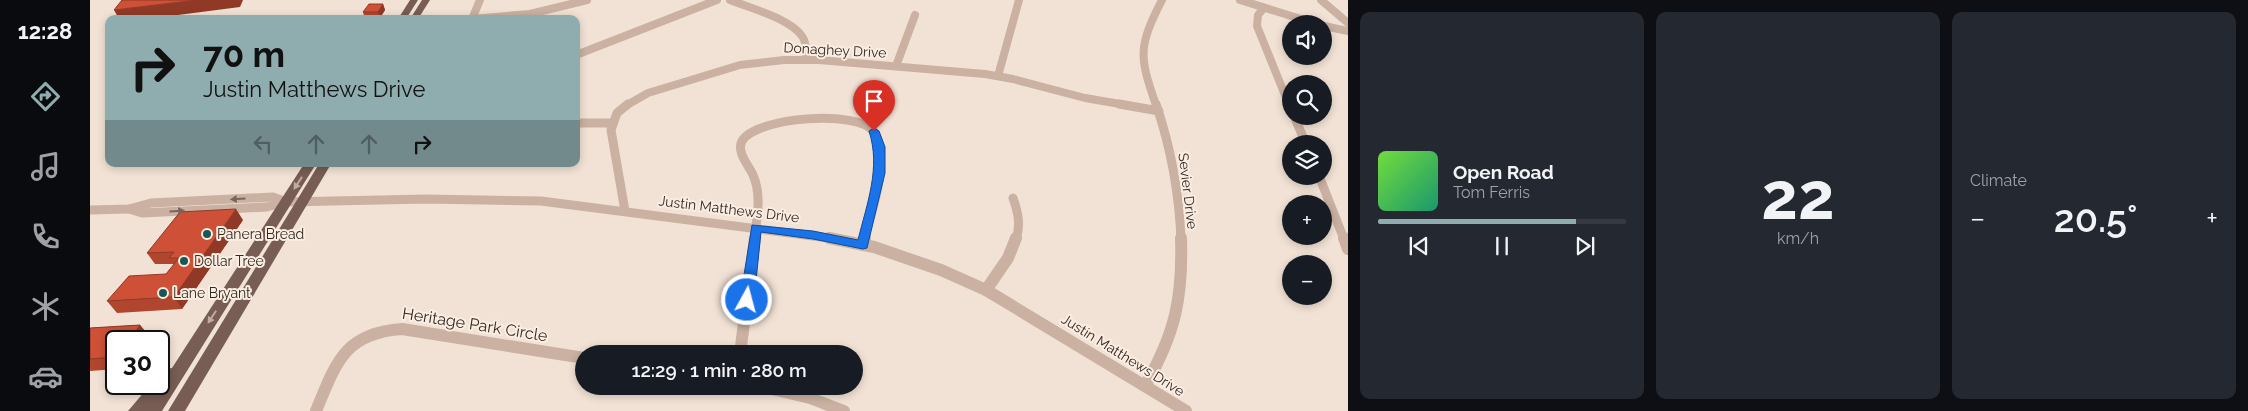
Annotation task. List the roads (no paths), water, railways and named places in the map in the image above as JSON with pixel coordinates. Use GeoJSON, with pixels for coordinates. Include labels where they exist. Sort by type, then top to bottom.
{"type":"FeatureCollection","features":[{"type":"Feature","properties":{"kind":"main road"},"geometry":{"type":"LineString","coordinates":[[405,15],[414,0]]}},
{"type":"Feature","properties":{"kind":"main road"},"geometry":{"type":"LineString","coordinates":[[417,15],[426,0]]}},
{"type":"Feature","properties":{"kind":"main road"},"geometry":{"type":"LineString","coordinates":[[153,411],[308,167]]}},
{"type":"Feature","properties":{"kind":"main road"},"geometry":{"type":"LineString","coordinates":[[176,411],[324,167]]}},
{"type":"Feature","properties":{"kind":"main road"},"geometry":{"type":"LineString","coordinates":[[136,411],[191,352]]}},
{"type":"Feature","properties":{"kind":"street"},"geometry":{"type":"LineString","coordinates":[[473,15],[480,0]]}},
{"type":"Feature","properties":{"kind":"street"},"geometry":{"type":"LineString","coordinates":[[533,15],[588,0]]}},
{"type":"Feature","properties":{"kind":"street"},"geometry":{"type":"LineString","coordinates":[[580,53],[717,0]]}},
{"type":"Feature","properties":{"kind":"street"},"geometry":{"type":"LineString","coordinates":[[730,0],[786,24],[799,33],[805,42],[806,59]]}},
{"type":"Feature","properties":{"kind":"street"},"geometry":{"type":"LineString","coordinates":[[998,76],[1019,0]]}},
{"type":"Feature","properties":{"kind":"street","name":"Sevier Drive"},"geometry":{"type":"LineString","coordinates":[[1145,386],[1170,336],[1176,318],[1179,290],[1180,238],[1170,154],[1146,68],[1143,47],[1147,32],[1162,0]]}},
{"type":"Feature","properties":{"kind":"street"},"geometry":{"type":"LineString","coordinates":[[1240,0],[1287,15]]}},
{"type":"Feature","properties":{"kind":"street"},"geometry":{"type":"LineString","coordinates":[[1321,0],[1348,23]]}},
{"type":"Feature","properties":{"kind":"street"},"geometry":{"type":"LineString","coordinates":[[1264,8],[1258,15],[1257,26],[1282,87]]}},
{"type":"Feature","properties":{"kind":"street"},"geometry":{"type":"LineString","coordinates":[[896,66],[914,15]]}},
{"type":"Feature","properties":{"kind":"street"},"geometry":{"type":"LineString","coordinates":[[1332,28],[1348,32]]}},
{"type":"Feature","properties":{"kind":"street","name":"Donaghey Drive"},"geometry":{"type":"LineString","coordinates":[[612,123],[617,113],[626,104],[639,96],[664,87],[740,66],[772,61],[806,59],[998,76],[1085,98],[1159,111]]}},
{"type":"Feature","properties":{"kind":"street"},"geometry":{"type":"LineString","coordinates":[[741,345],[758,198],[754,178],[741,149],[742,139],[757,129],[798,120],[823,118],[849,120],[866,125],[874,131],[880,147],[880,173],[863,245]]}},
{"type":"Feature","properties":{"kind":"street"},"geometry":{"type":"LineString","coordinates":[[580,123],[612,123],[610,130],[625,211]]}},
{"type":"Feature","properties":{"kind":"street"},"geometry":{"type":"LineString","coordinates":[[1323,185],[1348,249]]}},
{"type":"Feature","properties":{"kind":"street"},"geometry":{"type":"LineString","coordinates":[[986,290],[1012,250],[1019,228],[1020,215],[1013,198]]}},
{"type":"Feature","properties":{"kind":"street","name":"Justin Matthews Drive"},"geometry":{"type":"LineString","coordinates":[[90,210],[129,209],[151,212],[267,207],[286,202],[514,199],[822,236],[907,257],[986,290],[1186,411]]}},
{"type":"Feature","properties":{"kind":"street","name":"Heritage Park Circle"},"geometry":{"type":"LineString","coordinates":[[316,411],[339,359],[348,348],[366,335],[386,329],[402,329],[575,357]]}},
{"type":"Feature","properties":{"kind":"street"},"geometry":{"type":"LineString","coordinates":[[797,395],[844,411]]}},
{"type":"Feature","properties":{"kind":"place","name":"Panera Bread"},"geometry":{"type":"Point","coordinates":[207,234]}},
{"type":"Feature","properties":{"kind":"place","name":"Dollar Tree"},"geometry":{"type":"Point","coordinates":[184,261]}},
{"type":"Feature","properties":{"kind":"place","name":"Lane Bryant"},"geometry":{"type":"Point","coordinates":[163,293]}}]}
